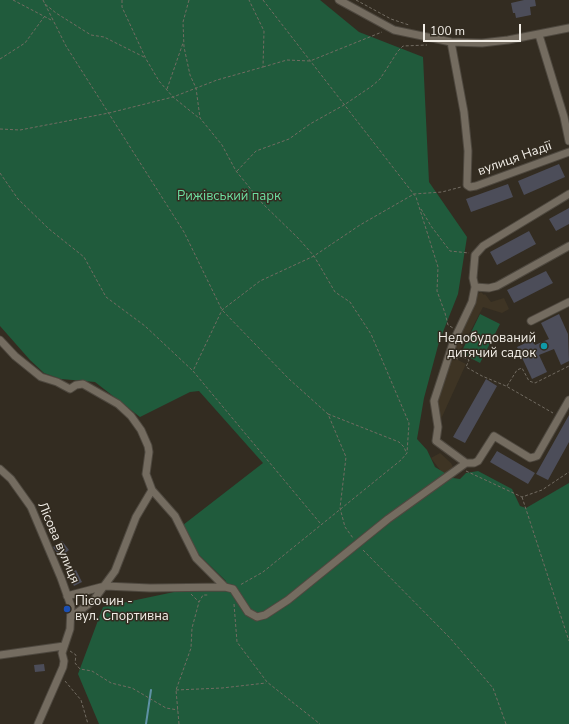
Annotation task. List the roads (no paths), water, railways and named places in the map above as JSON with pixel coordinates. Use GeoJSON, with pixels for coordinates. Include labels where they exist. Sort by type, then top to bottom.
{"type":"FeatureCollection","features":[{"type":"Feature","properties":{"kind":"street"},"geometry":{"type":"LineString","coordinates":[[339,0],[394,30],[451,42],[482,43],[539,35],[569,28]]}},
{"type":"Feature","properties":{"kind":"street","name":"вулиця Надії"},"geometry":{"type":"LineString","coordinates":[[539,35],[564,117],[569,141]]}},
{"type":"Feature","properties":{"kind":"street","name":"вулиця Надії"},"geometry":{"type":"LineString","coordinates":[[451,42],[464,112],[468,151],[468,186],[569,152]]}},
{"type":"Feature","properties":{"kind":"street"},"geometry":{"type":"LineString","coordinates":[[466,463],[436,441],[438,427],[434,401],[458,332],[472,302],[475,287],[473,278],[475,255],[483,246],[569,194]]}},
{"type":"Feature","properties":{"kind":"street"},"geometry":{"type":"LineString","coordinates":[[475,287],[489,288],[497,286],[569,246]]}},
{"type":"Feature","properties":{"kind":"street"},"geometry":{"type":"LineString","coordinates":[[531,321],[569,302]]}},
{"type":"Feature","properties":{"kind":"street"},"geometry":{"type":"LineString","coordinates":[[0,340],[15,356],[41,377],[57,382],[70,389],[78,384],[86,385],[118,404],[124,410],[146,438],[149,452],[146,474],[152,490],[176,516],[196,558],[225,587]]}},
{"type":"Feature","properties":{"kind":"street"},"geometry":{"type":"LineString","coordinates":[[67,596],[104,586],[150,588],[225,587],[233,589],[248,612],[257,617],[265,615],[288,600],[388,519],[466,463],[474,463],[478,461],[494,436],[530,458],[537,456],[569,400]]}},
{"type":"Feature","properties":{"kind":"street","name":"Лісова вулиця"},"geometry":{"type":"LineString","coordinates":[[0,468],[11,479],[31,507],[71,606],[70,629],[62,653],[64,661],[60,674],[38,724]]}},
{"type":"Feature","properties":{"kind":"street"},"geometry":{"type":"LineString","coordinates":[[71,617],[85,608],[115,571],[136,517],[152,490]]}},
{"type":"Feature","properties":{"kind":"street"},"geometry":{"type":"LineString","coordinates":[[0,655],[64,646]]}},
{"type":"Feature","properties":{"kind":"waterway"},"geometry":{"type":"LineString","coordinates":[[146,724],[151,690]]}},
{"type":"Feature","properties":{"kind":"place","name":"Недобудований дитячий садок"},"geometry":{"type":"Point","coordinates":[544,346]}},
{"type":"Feature","properties":{"kind":"place","name":"Пісочин - вул. Спортивна"},"geometry":{"type":"Point","coordinates":[67,609]}},
{"type":"Feature","properties":{"kind":"park label","name":"Рижівський парк"},"geometry":{"type":"Point","coordinates":[229,197]}}]}
